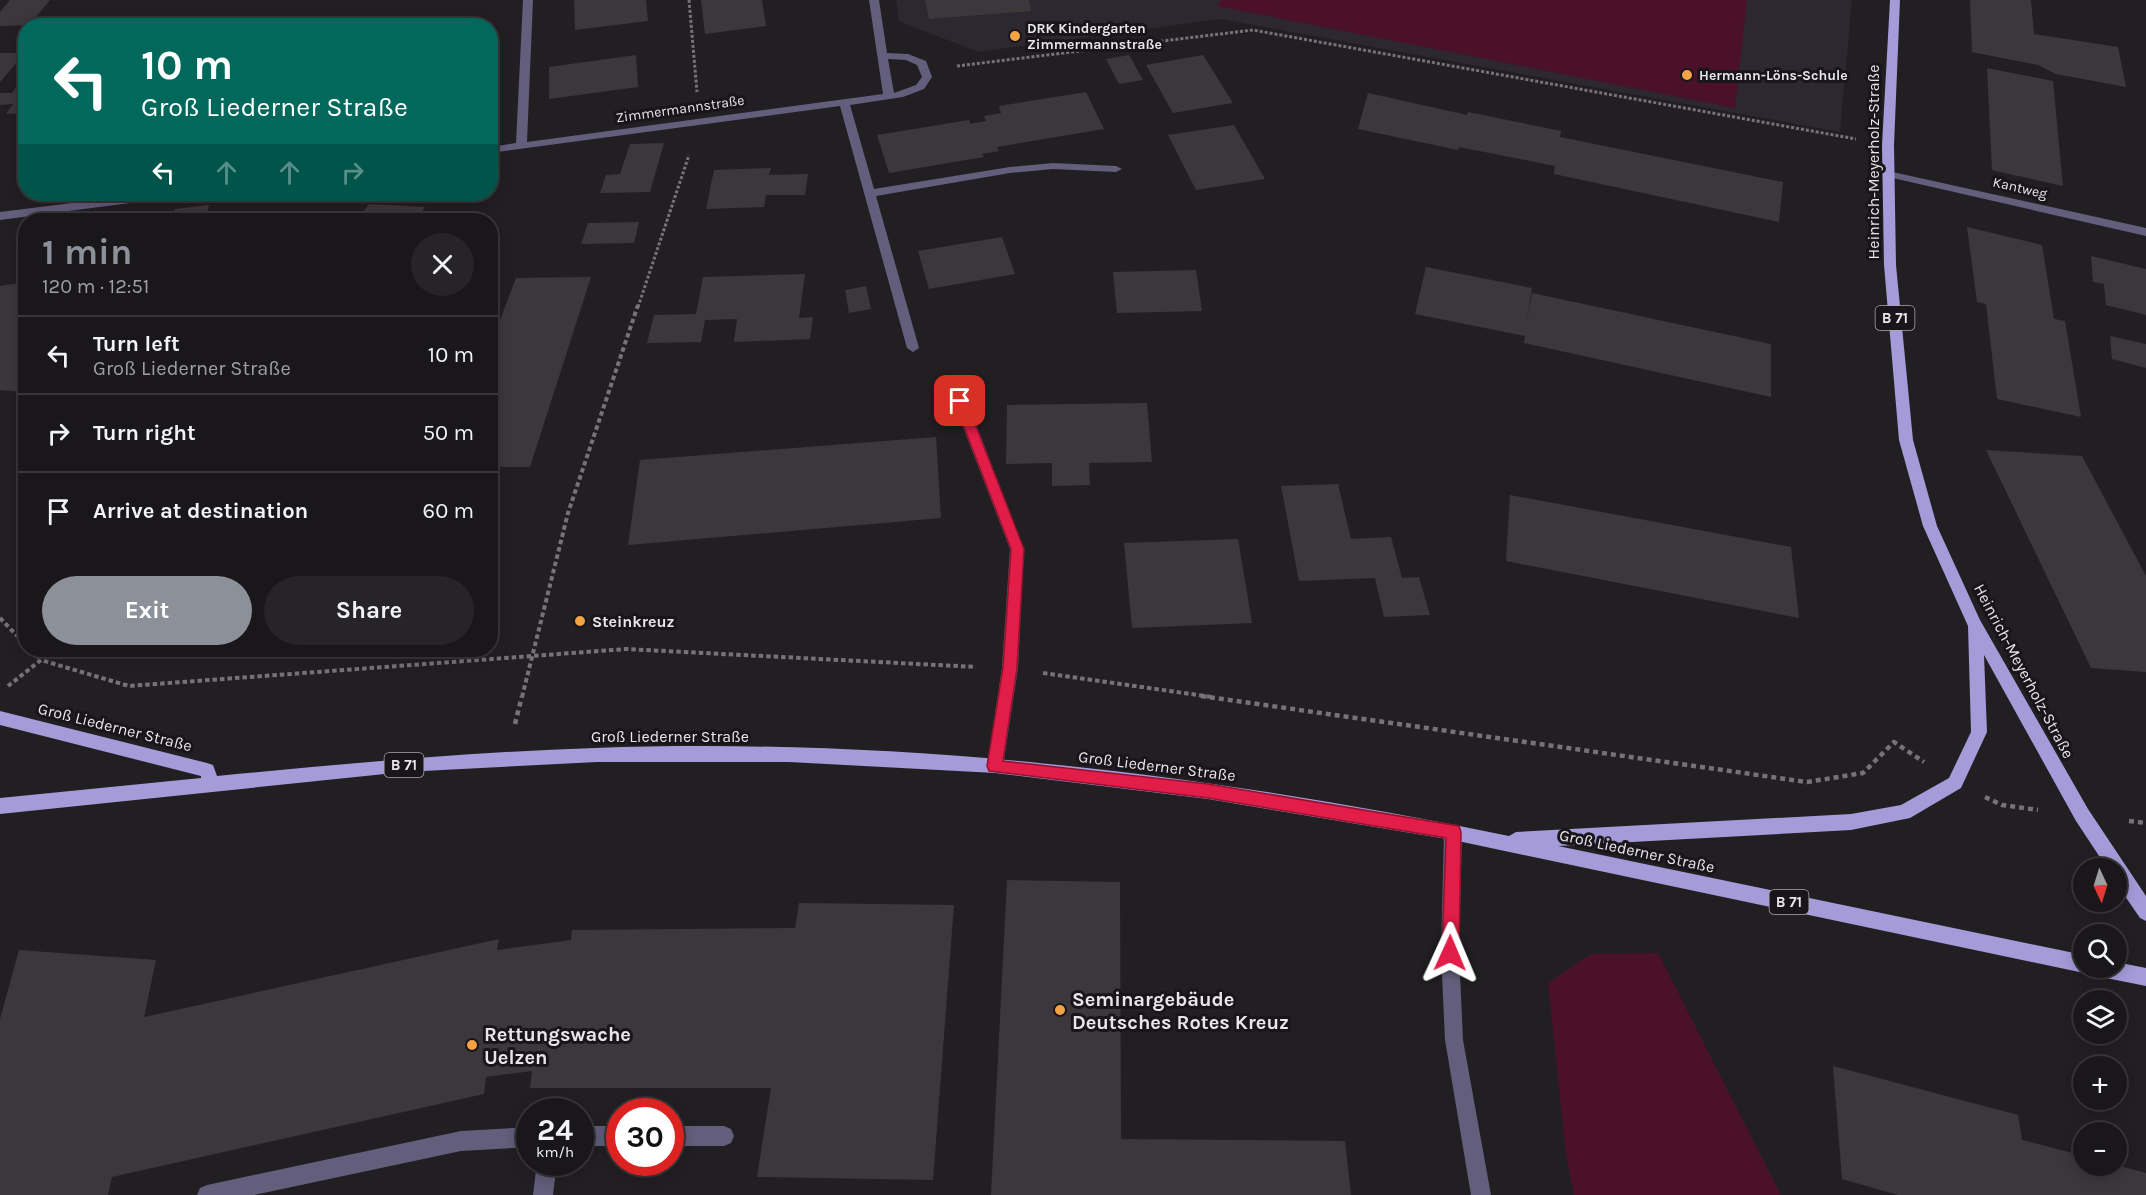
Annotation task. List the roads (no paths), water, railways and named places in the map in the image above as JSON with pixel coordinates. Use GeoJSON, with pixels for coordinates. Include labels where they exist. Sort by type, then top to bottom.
{"type":"FeatureCollection","features":[{"type":"Feature","properties":{"kind":"main road","name":"Heinrich-Meyerholz-Straße"},"geometry":{"type":"LineString","coordinates":[[1895,0],[1888,145],[1890,265],[1906,441],[1930,526],[1974,623],[2082,815],[2146,912]]}},
{"type":"Feature","properties":{"kind":"main road"},"geometry":{"type":"LineString","coordinates":[[1495,841],[1851,822],[1904,812],[1954,783],[1979,732],[1974,623]]}},
{"type":"Feature","properties":{"kind":"main road","name":"Groß Liederner Straße"},"geometry":{"type":"LineString","coordinates":[[0,718],[207,770],[211,783]]}},
{"type":"Feature","properties":{"kind":"main road","name":"Groß Liederner Straße"},"geometry":{"type":"LineString","coordinates":[[0,806],[404,765],[597,755],[789,755],[995,766],[1208,791],[1454,832],[2073,962]]}},
{"type":"Feature","properties":{"kind":"main road"},"geometry":{"type":"LineString","coordinates":[[2127,973],[2146,977]]}},
{"type":"Feature","properties":{"kind":"street"},"geometry":{"type":"LineString","coordinates":[[521,146],[528,0]]}},
{"type":"Feature","properties":{"kind":"street"},"geometry":{"type":"LineString","coordinates":[[874,0],[890,96]]}},
{"type":"Feature","properties":{"kind":"street","name":"Zimmermannstraße"},"geometry":{"type":"LineString","coordinates":[[498,149],[890,96],[920,87],[927,77],[927,70],[914,59],[882,57]]}},
{"type":"Feature","properties":{"kind":"street"},"geometry":{"type":"LineString","coordinates":[[844,102],[867,194],[913,348]]}},
{"type":"Feature","properties":{"kind":"street"},"geometry":{"type":"LineString","coordinates":[[867,194],[1010,170],[1053,166],[1116,169]]}},
{"type":"Feature","properties":{"kind":"street","name":"Kantweg"},"geometry":{"type":"LineString","coordinates":[[1888,174],[2146,232]]}},
{"type":"Feature","properties":{"kind":"street"},"geometry":{"type":"LineString","coordinates":[[23,213],[115,201]]}},
{"type":"Feature","properties":{"kind":"street"},"geometry":{"type":"LineString","coordinates":[[0,216],[18,214]]}},
{"type":"Feature","properties":{"kind":"street"},"geometry":{"type":"LineString","coordinates":[[952,380],[1017,549],[1010,668],[995,766]]}},
{"type":"Feature","properties":{"kind":"street"},"geometry":{"type":"LineString","coordinates":[[1454,832],[1450,953],[1454,1040],[1481,1195]]}},
{"type":"Feature","properties":{"kind":"street"},"geometry":{"type":"LineString","coordinates":[[684,1136],[724,1136]]}},
{"type":"Feature","properties":{"kind":"street"},"geometry":{"type":"LineString","coordinates":[[207,1195],[461,1141],[516,1138]]}},
{"type":"Feature","properties":{"kind":"street"},"geometry":{"type":"LineString","coordinates":[[543,1195],[545,1176]]}},
{"type":"Feature","properties":{"kind":"place","name":"DRK Kindergarten Zimmermannstraße"},"geometry":{"type":"Point","coordinates":[1015,36]}},
{"type":"Feature","properties":{"kind":"place","name":"Hermann-Löns-Schule"},"geometry":{"type":"Point","coordinates":[1687,75]}},
{"type":"Feature","properties":{"kind":"place","name":"Steinkreuz"},"geometry":{"type":"Point","coordinates":[580,621]}},
{"type":"Feature","properties":{"kind":"place","name":"Seminargebäude Deutsches Rotes Kreuz"},"geometry":{"type":"Point","coordinates":[1060,1010]}},
{"type":"Feature","properties":{"kind":"place","name":"Rettungswache Uelzen"},"geometry":{"type":"Point","coordinates":[472,1045]}}]}
